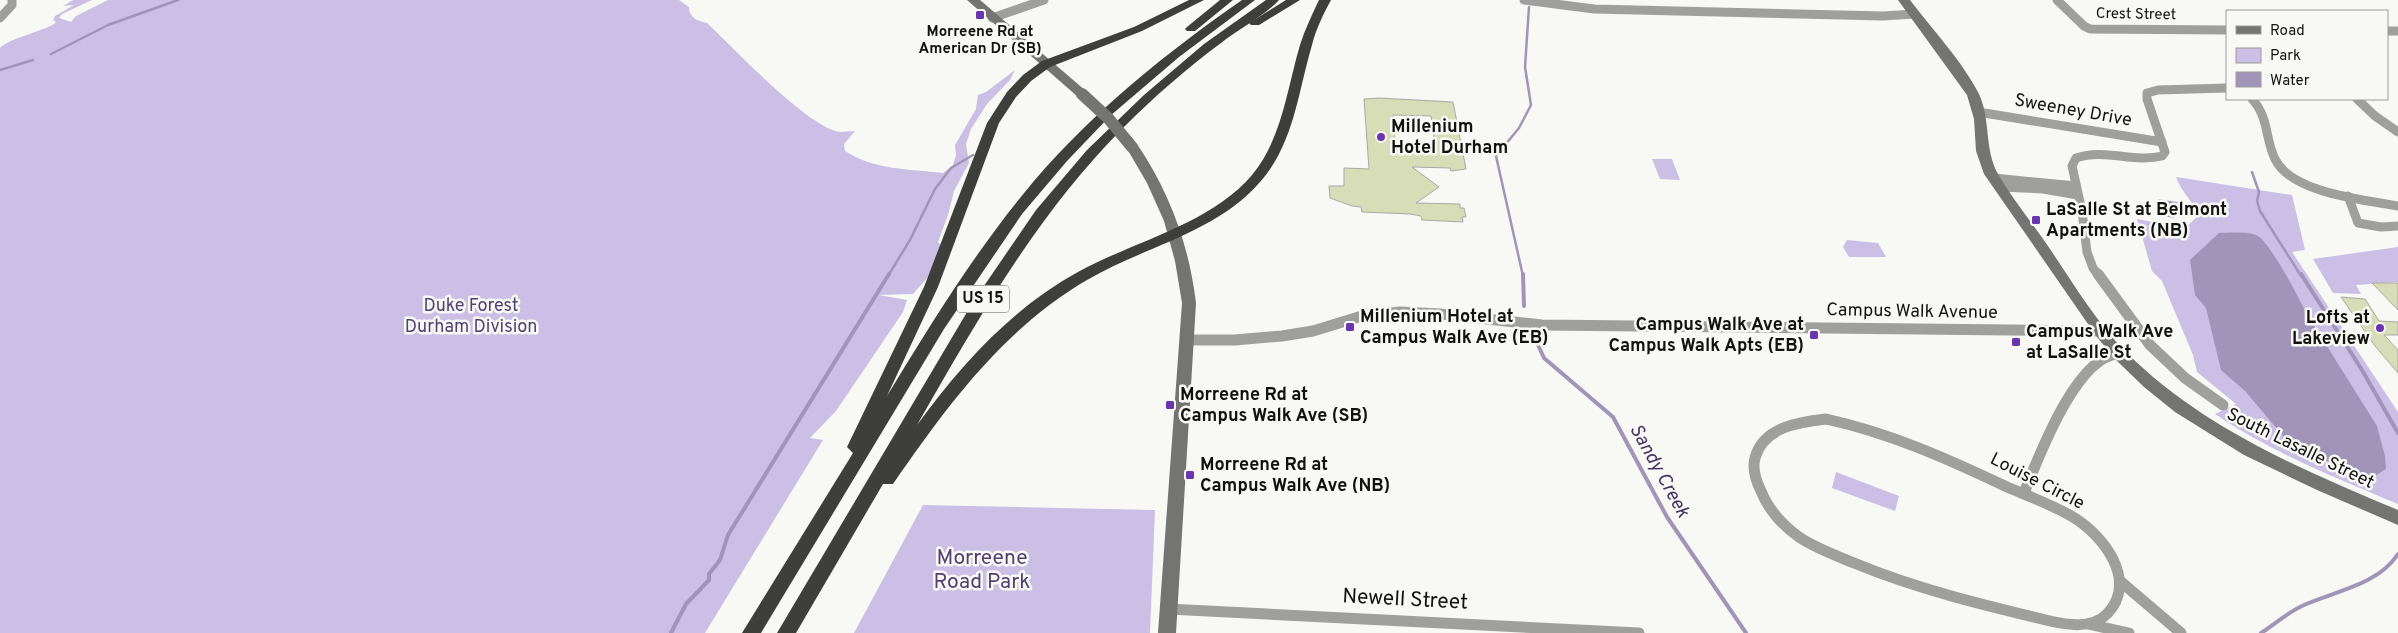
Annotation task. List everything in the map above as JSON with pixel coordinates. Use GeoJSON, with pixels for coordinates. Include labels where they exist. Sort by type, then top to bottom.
{"type":"FeatureCollection","features":[{"type":"Feature","properties":{"kind":"highway"},"geometry":{"type":"LineString","coordinates":[[825,512],[931,287],[993,123],[1021,84],[1046,64],[1138,29],[1198,0]]}},
{"type":"Feature","properties":{"kind":"highway"},"geometry":{"type":"LineString","coordinates":[[1152,70],[1177,41],[1227,0]]}},
{"type":"Feature","properties":{"kind":"highway","name":"US 15"},"geometry":{"type":"LineString","coordinates":[[751,633],[962,289],[1005,226],[1061,158],[1106,112],[1152,70],[1249,0]]}},
{"type":"Feature","properties":{"kind":"highway","name":"US 15"},"geometry":{"type":"LineString","coordinates":[[786,633],[959,339],[1020,241],[1092,152],[1140,104],[1187,63],[1273,0]]}},
{"type":"Feature","properties":{"kind":"highway"},"geometry":{"type":"LineString","coordinates":[[1187,63],[1213,51],[1294,0]]}},
{"type":"Feature","properties":{"kind":"highway"},"geometry":{"type":"LineString","coordinates":[[824,570],[945,398],[965,372],[1001,335],[1033,308],[1066,286],[1112,260],[1200,220],[1239,195],[1256,179],[1274,156],[1290,110],[1306,44],[1325,0]]}},
{"type":"Feature","properties":{"kind":"street"},"geometry":{"type":"LineString","coordinates":[[1,17],[12,5],[12,0]]}},
{"type":"Feature","properties":{"kind":"street"},"geometry":{"type":"LineString","coordinates":[[972,0],[1108,118],[1152,177],[1175,232],[1188,291],[1188,340],[1167,633]]}},
{"type":"Feature","properties":{"kind":"street"},"geometry":{"type":"LineString","coordinates":[[992,18],[1044,0]]}},
{"type":"Feature","properties":{"kind":"street"},"geometry":{"type":"LineString","coordinates":[[1524,0],[1594,9],[1864,16],[1914,14]]}},
{"type":"Feature","properties":{"kind":"street","name":"South Lasalle Street"},"geometry":{"type":"LineString","coordinates":[[1904,0],[1963,78],[1973,95],[1978,112],[1982,151],[1997,182],[2100,331],[2119,354],[2171,401],[2228,439],[2277,465],[2398,518]]}},
{"type":"Feature","properties":{"kind":"street","name":"Crest Street"},"geometry":{"type":"LineString","coordinates":[[2057,0],[2084,26],[2090,29],[2226,30]]}},
{"type":"Feature","properties":{"kind":"street"},"geometry":{"type":"LineString","coordinates":[[2223,405],[2185,378],[2162,358],[2139,333],[2109,292],[2094,268],[2087,252],[2082,211],[2072,166],[2076,158],[2095,152],[2158,158],[2165,152],[2147,99],[2147,93],[2158,90],[2226,88]]}},
{"type":"Feature","properties":{"kind":"street"},"geometry":{"type":"LineString","coordinates":[[2253,100],[2261,110],[2276,161],[2284,172],[2311,186],[2398,206]]}},
{"type":"Feature","properties":{"kind":"street"},"geometry":{"type":"LineString","coordinates":[[2358,100],[2375,116],[2398,132]]}},
{"type":"Feature","properties":{"kind":"street","name":"Sweeney Drive"},"geometry":{"type":"LineString","coordinates":[[1978,112],[2162,142]]}},
{"type":"Feature","properties":{"kind":"street"},"geometry":{"type":"LineString","coordinates":[[1997,182],[2043,189],[2077,190]]}},
{"type":"Feature","properties":{"kind":"street"},"geometry":{"type":"LineString","coordinates":[[2348,196],[2358,223],[2382,227],[2398,226]]}},
{"type":"Feature","properties":{"kind":"street","name":"Campus Walk Avenue"},"geometry":{"type":"LineString","coordinates":[[1188,340],[1276,337],[1311,331],[1372,314],[1402,312],[1438,313],[1512,324],[1542,325],[2100,331]]}},
{"type":"Feature","properties":{"kind":"street"},"geometry":{"type":"LineString","coordinates":[[2024,493],[2062,412],[2079,383],[2103,357],[2119,354]]}},
{"type":"Feature","properties":{"kind":"street","name":"Louise Circle"},"geometry":{"type":"LineString","coordinates":[[2120,581],[2116,566],[2106,549],[2085,526],[2073,517],[2024,493],[1903,440],[1826,419],[1799,422],[1778,430],[1760,445],[1754,461],[1766,502],[1789,528],[1811,544],[1886,576],[1968,601],[2064,624],[2088,624],[2129,633]]}},
{"type":"Feature","properties":{"kind":"street"},"geometry":{"type":"LineString","coordinates":[[2088,624],[2108,614],[2113,606],[2120,581],[2181,633]]}},
{"type":"Feature","properties":{"kind":"street","name":"Newell Street"},"geometry":{"type":"LineString","coordinates":[[1168,609],[1639,633]]}},
{"type":"Feature","properties":{"kind":"green space","name":"Duke Forest Durham Division"},"geometry":{"type":"Polygon","coordinates":[[[73,0],[92,0],[62,14],[59,18],[71,22],[76,16],[108,0],[679,0],[689,7],[692,16],[697,20],[707,23],[771,85],[809,116],[826,127],[840,132],[855,131],[844,144],[845,151],[868,162],[880,165],[943,173],[953,165],[956,155],[955,145],[976,109],[978,95],[986,92],[1015,70],[1010,80],[987,104],[971,129],[966,144],[969,163],[954,191],[938,242],[942,246],[928,277],[913,294],[879,295],[907,300],[903,312],[836,411],[810,438],[823,440],[705,633],[0,633],[0,48],[54,24],[56,22],[53,20],[55,16],[74,5],[63,6],[73,0]]]}},
{"type":"Feature","properties":{"kind":"green space"},"geometry":{"type":"Polygon","coordinates":[[[1652,159],[1672,159],[1680,180],[1660,179],[1652,159]]]}},
{"type":"Feature","properties":{"kind":"green space"},"geometry":{"type":"Polygon","coordinates":[[[2176,177],[2292,195],[2305,250],[2292,252],[2398,412],[2398,504],[2281,452],[2236,428],[2215,414],[2236,404],[2197,372],[2193,355],[2162,281],[2152,271],[2137,219],[2185,228],[2198,216],[2176,177]]]}},
{"type":"Feature","properties":{"kind":"green space"},"geometry":{"type":"Polygon","coordinates":[[[1847,240],[1878,243],[1886,257],[1849,257],[1843,247],[1847,240]]]}},
{"type":"Feature","properties":{"kind":"green space"},"geometry":{"type":"Polygon","coordinates":[[[2398,247],[2398,282],[2356,285],[2361,294],[2333,293],[2313,259],[2398,247]]]}},
{"type":"Feature","properties":{"kind":"green space"},"geometry":{"type":"Polygon","coordinates":[[[1836,472],[1899,496],[1895,511],[1832,488],[1836,472]]]}},
{"type":"Feature","properties":{"kind":"green space","name":"Morreene Road Park"},"geometry":{"type":"Polygon","coordinates":[[[923,505],[1155,510],[1150,633],[854,633],[923,505]]]}},
{"type":"Feature","properties":{"kind":"water"},"geometry":{"type":"Polygon","coordinates":[[[2158,199],[2177,202],[2185,206],[2187,213],[2176,213],[2174,218],[2164,216],[2158,199]]]}},
{"type":"Feature","properties":{"kind":"water"},"geometry":{"type":"Polygon","coordinates":[[[2219,233],[2254,234],[2263,240],[2269,248],[2305,311],[2377,426],[2385,456],[2386,469],[2373,477],[2336,465],[2290,444],[2245,391],[2221,370],[2206,308],[2195,295],[2190,260],[2219,233]]]}},
{"type":"Feature","properties":{"kind":"building"},"geometry":{"type":"Polygon","coordinates":[[[1379,98],[1453,102],[1466,169],[1451,171],[1450,168],[1412,167],[1439,187],[1416,203],[1460,204],[1460,208],[1464,208],[1466,217],[1462,217],[1463,222],[1422,220],[1421,216],[1410,214],[1362,212],[1361,207],[1352,206],[1330,198],[1329,186],[1344,186],[1344,168],[1369,169],[1364,99],[1379,98]],[[1393,115],[1396,151],[1436,152],[1431,116],[1393,115]]]}},
{"type":"Feature","properties":{"kind":"building","name":"Lofts at Lakeview"},"geometry":{"type":"Polygon","coordinates":[[[2372,283],[2398,283],[2398,310],[2372,283]]]}},
{"type":"Feature","properties":{"kind":"building","name":"Lofts at Lakeview"},"geometry":{"type":"Polygon","coordinates":[[[2341,297],[2365,299],[2379,321],[2398,322],[2398,335],[2384,335],[2398,350],[2398,373],[2375,346],[2341,297]]]}},
{"type":"Feature","properties":{"kind":"waterway"},"geometry":{"type":"LineString","coordinates":[[51,54],[108,25],[178,0]]}},
{"type":"Feature","properties":{"kind":"waterway","name":"Sandy Creek"},"geometry":{"type":"LineString","coordinates":[[1523,276],[1496,156],[1519,128],[1531,105],[1525,67],[1529,7]]}},
{"type":"Feature","properties":{"kind":"waterway"},"geometry":{"type":"LineString","coordinates":[[0,70],[33,60]]}},
{"type":"Feature","properties":{"kind":"waterway"},"geometry":{"type":"LineString","coordinates":[[888,276],[910,240],[935,189],[951,168],[973,155]]}},
{"type":"Feature","properties":{"kind":"waterway"},"geometry":{"type":"LineString","coordinates":[[2252,172],[2259,192],[2257,201],[2260,211],[2301,276]]}},
{"type":"Feature","properties":{"kind":"waterway"},"geometry":{"type":"LineString","coordinates":[[671,633],[686,604],[709,580],[709,574],[720,560],[728,535],[889,274]]}},
{"type":"Feature","properties":{"kind":"waterway","name":"Sandy Creek"},"geometry":{"type":"LineString","coordinates":[[1523,274],[1524,306]]}},
{"type":"Feature","properties":{"kind":"waterway"},"geometry":{"type":"LineString","coordinates":[[2301,274],[2362,370],[2398,433]]}},
{"type":"Feature","properties":{"kind":"waterway","name":"Sandy Creek"},"geometry":{"type":"LineString","coordinates":[[1534,336],[1544,358],[1613,417],[1667,517],[1746,633]]}},
{"type":"Feature","properties":{"kind":"waterway"},"geometry":{"type":"LineString","coordinates":[[2261,633],[2298,608],[2368,580],[2389,565],[2398,554]]}},
{"type":"Feature","properties":{"kind":"place","name":"Morreene Rd at American Dr (SB)"},"geometry":{"type":"Point","coordinates":[980,15]}},
{"type":"Feature","properties":{"kind":"place","name":"Millenium Hotel Durham"},"geometry":{"type":"Point","coordinates":[1381,137]}},
{"type":"Feature","properties":{"kind":"place","name":"LaSalle St at Belmont Apartments (NB)"},"geometry":{"type":"Point","coordinates":[2036,220]}},
{"type":"Feature","properties":{"kind":"place","name":"Millenium Hotel at Campus Walk Ave (EB)"},"geometry":{"type":"Point","coordinates":[1350,327]}},
{"type":"Feature","properties":{"kind":"place","name":"Lofts at Lakeview"},"geometry":{"type":"Point","coordinates":[2380,328]}},
{"type":"Feature","properties":{"kind":"place","name":"Campus Walk Ave at Campus Walk Apts (EB)"},"geometry":{"type":"Point","coordinates":[1814,335]}},
{"type":"Feature","properties":{"kind":"place","name":"Campus Walk Ave at LaSalle St"},"geometry":{"type":"Point","coordinates":[2016,342]}},
{"type":"Feature","properties":{"kind":"place","name":"Morreene Rd at Campus Walk Ave (SB)"},"geometry":{"type":"Point","coordinates":[1170,405]}},
{"type":"Feature","properties":{"kind":"place","name":"Morreene Rd at Campus Walk Ave (NB)"},"geometry":{"type":"Point","coordinates":[1190,475]}}]}
